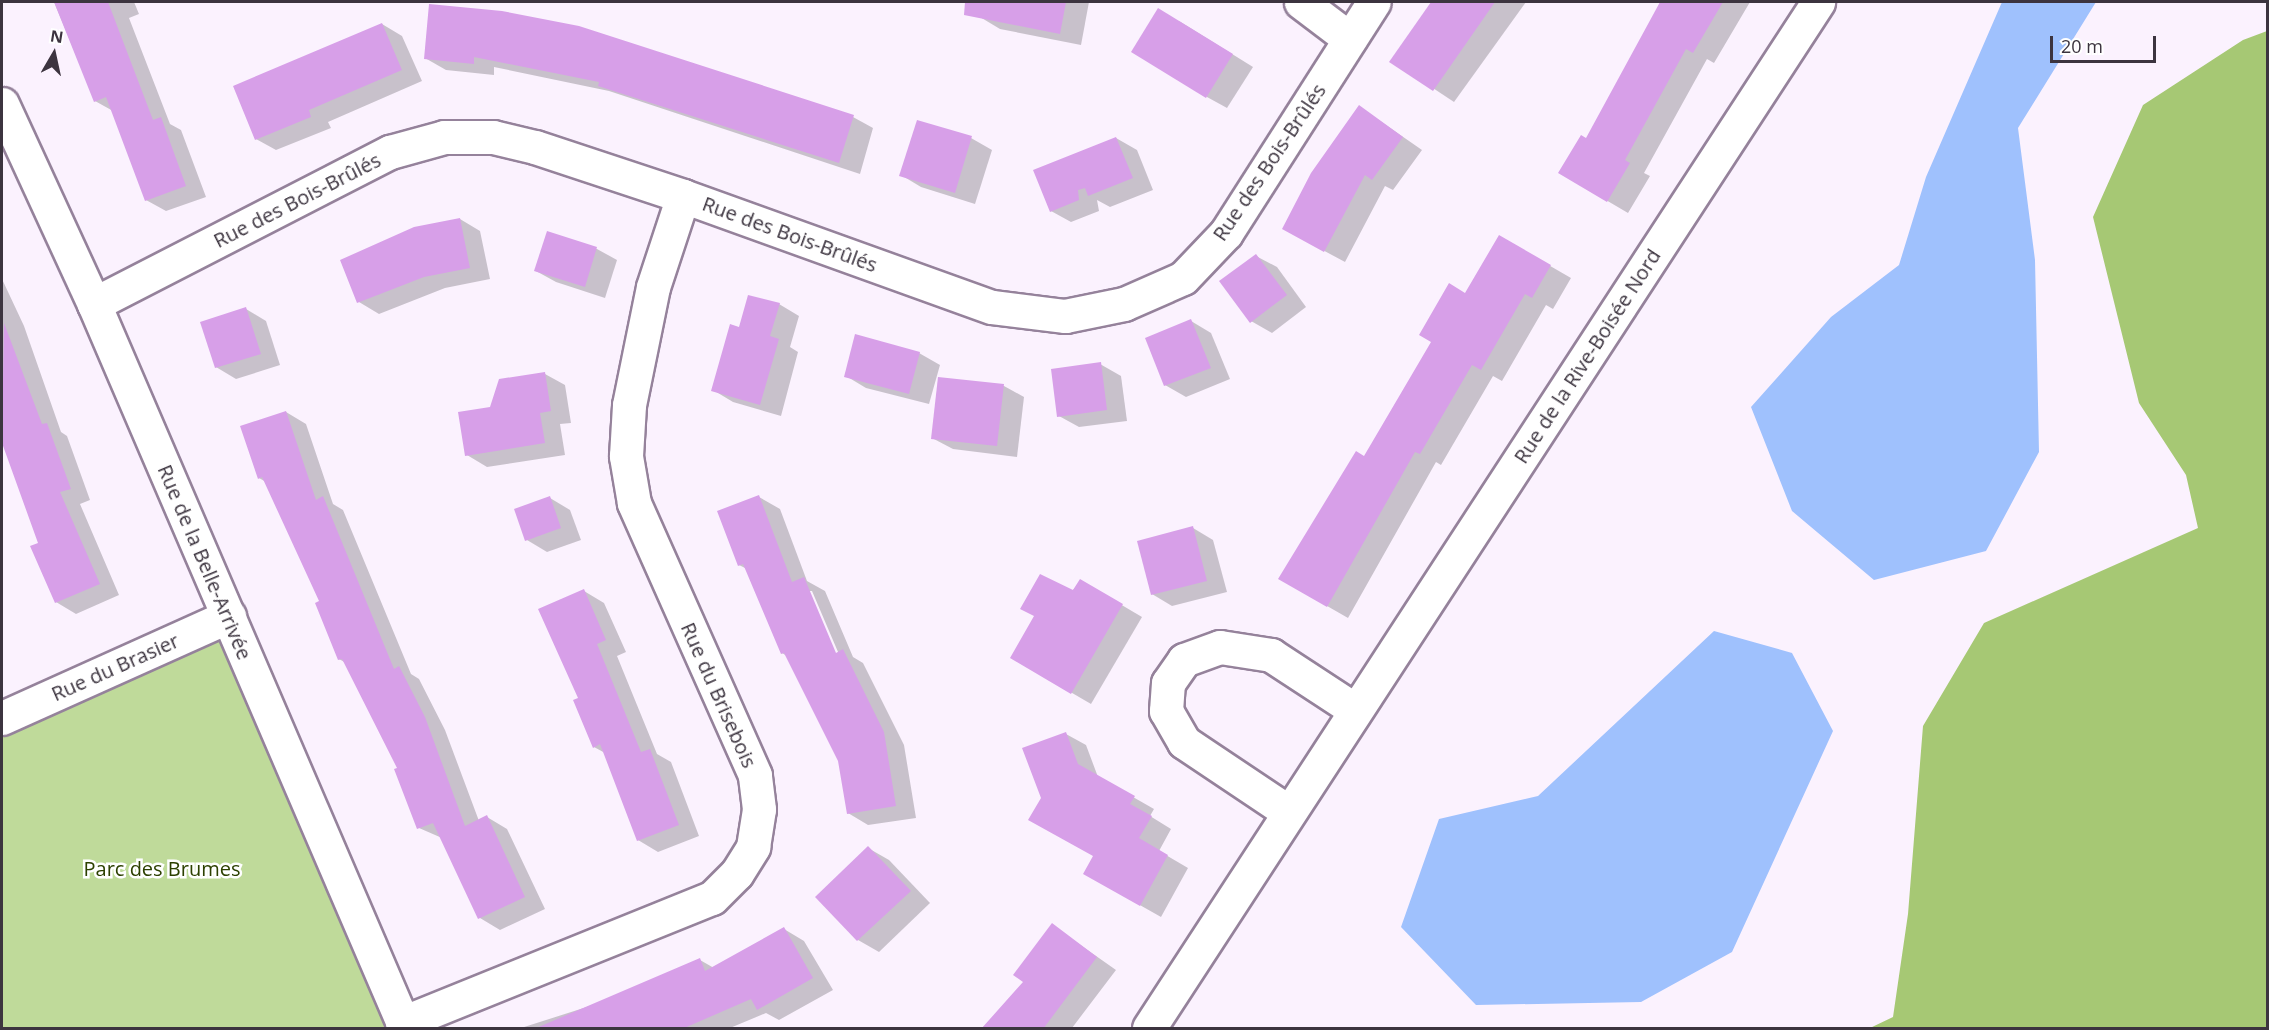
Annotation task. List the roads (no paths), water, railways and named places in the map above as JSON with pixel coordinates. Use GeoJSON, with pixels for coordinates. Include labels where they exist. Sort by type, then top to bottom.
{"type":"FeatureCollection","features":[{"type":"Feature","properties":{"kind":"street"},"geometry":{"type":"LineString","coordinates":[[1301,2],[1350,39]]}},
{"type":"Feature","properties":{"kind":"street","name":"Rue des Bois-Brûlés"},"geometry":{"type":"LineString","coordinates":[[94,304],[390,152],[444,137],[493,137],[535,147],[683,196],[992,307],[1065,316],[1124,304],[1183,278],[1226,233],[1374,2]]}},
{"type":"Feature","properties":{"kind":"street","name":"Rue de la Rive-Boisée Nord"},"geometry":{"type":"LineString","coordinates":[[1149,1029],[1287,811],[1818,2]]}},
{"type":"Feature","properties":{"kind":"street","name":"Rue de la Belle-Arrivée"},"geometry":{"type":"LineString","coordinates":[[2,104],[94,304],[404,1026]]}},
{"type":"Feature","properties":{"kind":"street","name":"Rue du Brisebois"},"geometry":{"type":"LineString","coordinates":[[404,1026],[712,898],[736,873],[753,847],[759,809],[754,775],[634,503],[626,456],[629,405],[653,287],[683,196]]}},
{"type":"Feature","properties":{"kind":"street","name":"Rue du Brasier"},"geometry":{"type":"LineString","coordinates":[[2,718],[229,616]]}},
{"type":"Feature","properties":{"kind":"street"},"geometry":{"type":"LineString","coordinates":[[1287,811],[1184,742],[1166,711],[1168,683],[1184,660],[1220,647],[1271,655],[1355,710]]}},
{"type":"Feature","properties":{"kind":"water"},"geometry":{"type":"Polygon","coordinates":[[[2002,2],[2096,2],[2018,128],[2035,260],[2039,452],[1986,551],[1874,580],[1792,511],[1751,407],[1831,317],[1899,265],[1926,177],[2002,2]]]}},
{"type":"Feature","properties":{"kind":"water"},"geometry":{"type":"Polygon","coordinates":[[[1714,631],[1792,653],[1833,731],[1732,952],[1641,1002],[1476,1005],[1401,927],[1439,819],[1538,796],[1714,631]]]}},
{"type":"Feature","properties":{"kind":"park label","name":"Parc des Brumes"},"geometry":{"type":"Point","coordinates":[162,868]}}]}
